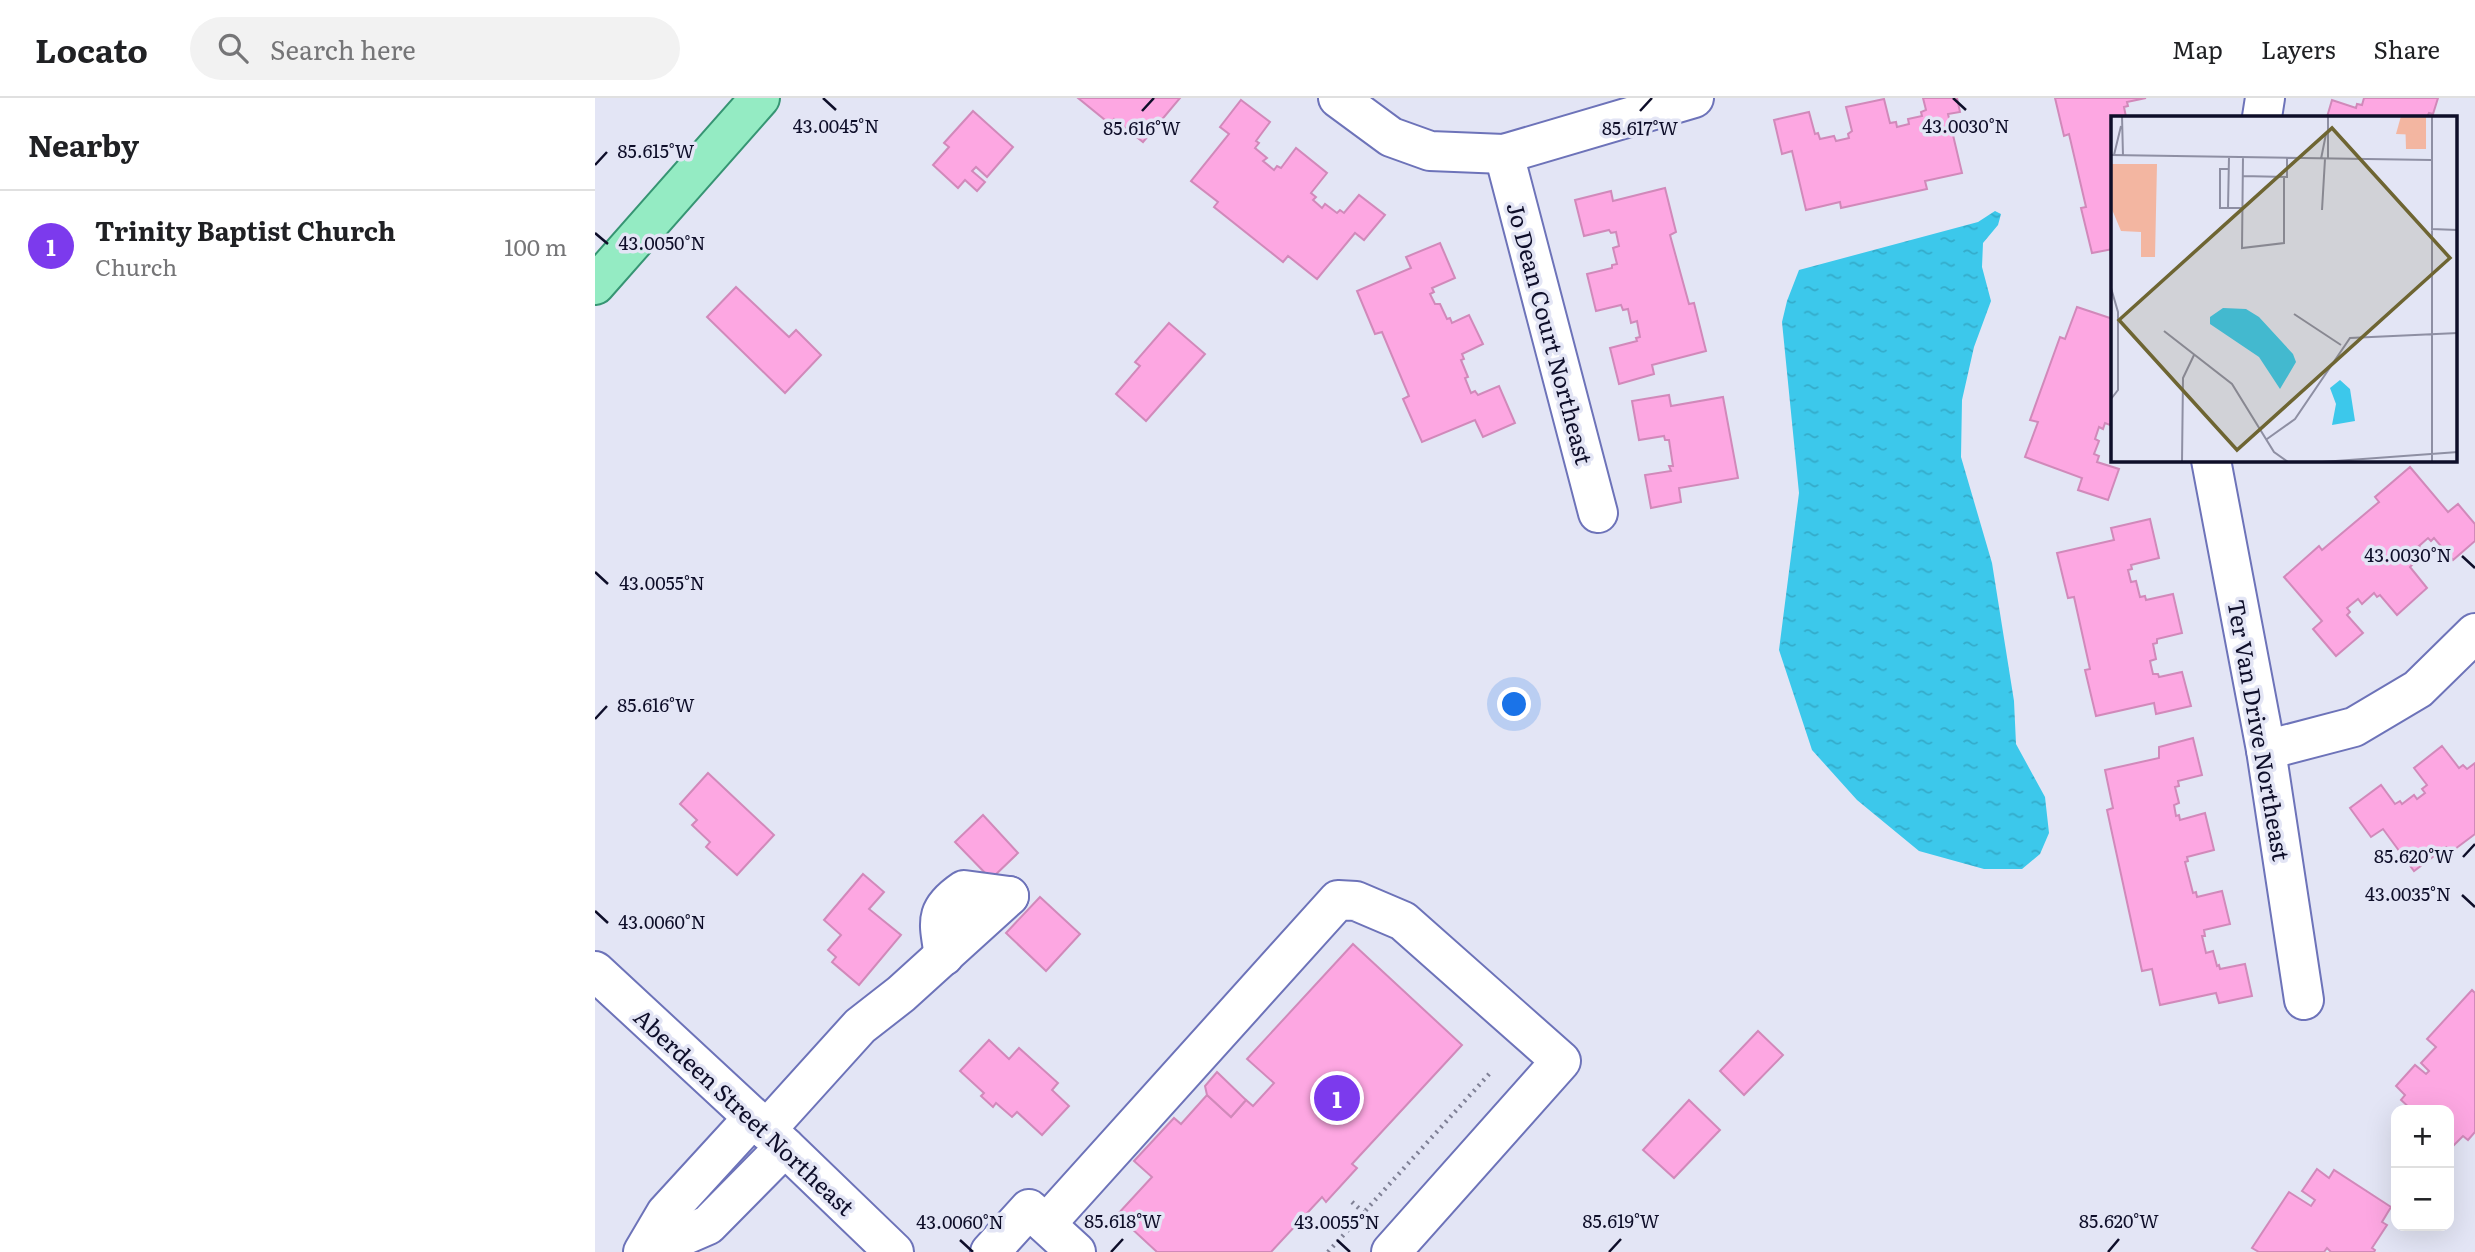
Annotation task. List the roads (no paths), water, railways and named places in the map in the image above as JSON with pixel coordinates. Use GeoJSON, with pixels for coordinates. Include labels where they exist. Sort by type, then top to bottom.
{"type":"FeatureCollection","features":[{"type":"Feature","properties":{"kind":"main road"},"geometry":{"type":"LineString","coordinates":[[595,285],[760,98]]}},
{"type":"Feature","properties":{"kind":"street"},"geometry":{"type":"LineString","coordinates":[[1338,98],[1391,137],[1430,151],[1504,154],[1694,98]]}},
{"type":"Feature","properties":{"kind":"street"},"geometry":{"type":"LineString","coordinates":[[2262,116],[2265,98]]}},
{"type":"Feature","properties":{"kind":"street","name":"Jo Dean Court Northeast"},"geometry":{"type":"LineString","coordinates":[[1504,154],[1598,513]]}},
{"type":"Feature","properties":{"kind":"street","name":"Ter Van Drive Northeast"},"geometry":{"type":"LineString","coordinates":[[2211,462],[2266,750],[2304,1000]]}},
{"type":"Feature","properties":{"kind":"street"},"geometry":{"type":"LineString","coordinates":[[2266,750],[2354,727],[2418,689],[2475,633]]}},
{"type":"Feature","properties":{"kind":"street"},"geometry":{"type":"LineString","coordinates":[[1046,1224],[1338,900],[1356,901],[1403,921],[1560,1061],[1391,1252]]}},
{"type":"Feature","properties":{"kind":"street"},"geometry":{"type":"LineString","coordinates":[[645,1252],[708,1225],[768,1132],[860,1026],[944,956]]}},
{"type":"Feature","properties":{"kind":"street","name":"Aberdeen Street Northeast"},"geometry":{"type":"LineString","coordinates":[[595,971],[894,1252]]}},
{"type":"Feature","properties":{"kind":"street"},"geometry":{"type":"LineString","coordinates":[[991,1252],[1029,1209],[1076,1252]]}},
{"type":"Feature","properties":{"kind":"water"},"geometry":{"type":"Polygon","coordinates":[[[1995,211],[2001,214],[1998,225],[1983,243],[1982,267],[1991,301],[1974,347],[1962,400],[1961,457],[1992,563],[2014,701],[2016,744],[2045,797],[2049,833],[2040,854],[2022,869],[1984,869],[1919,851],[1857,800],[1812,750],[1779,650],[1799,493],[1782,322],[1799,270],[1978,222],[1995,211]]]}},
{"type":"Feature","properties":{"kind":"place","name":"Trinity Baptist Church"},"geometry":{"type":"Point","coordinates":[1337,1098]}}]}
